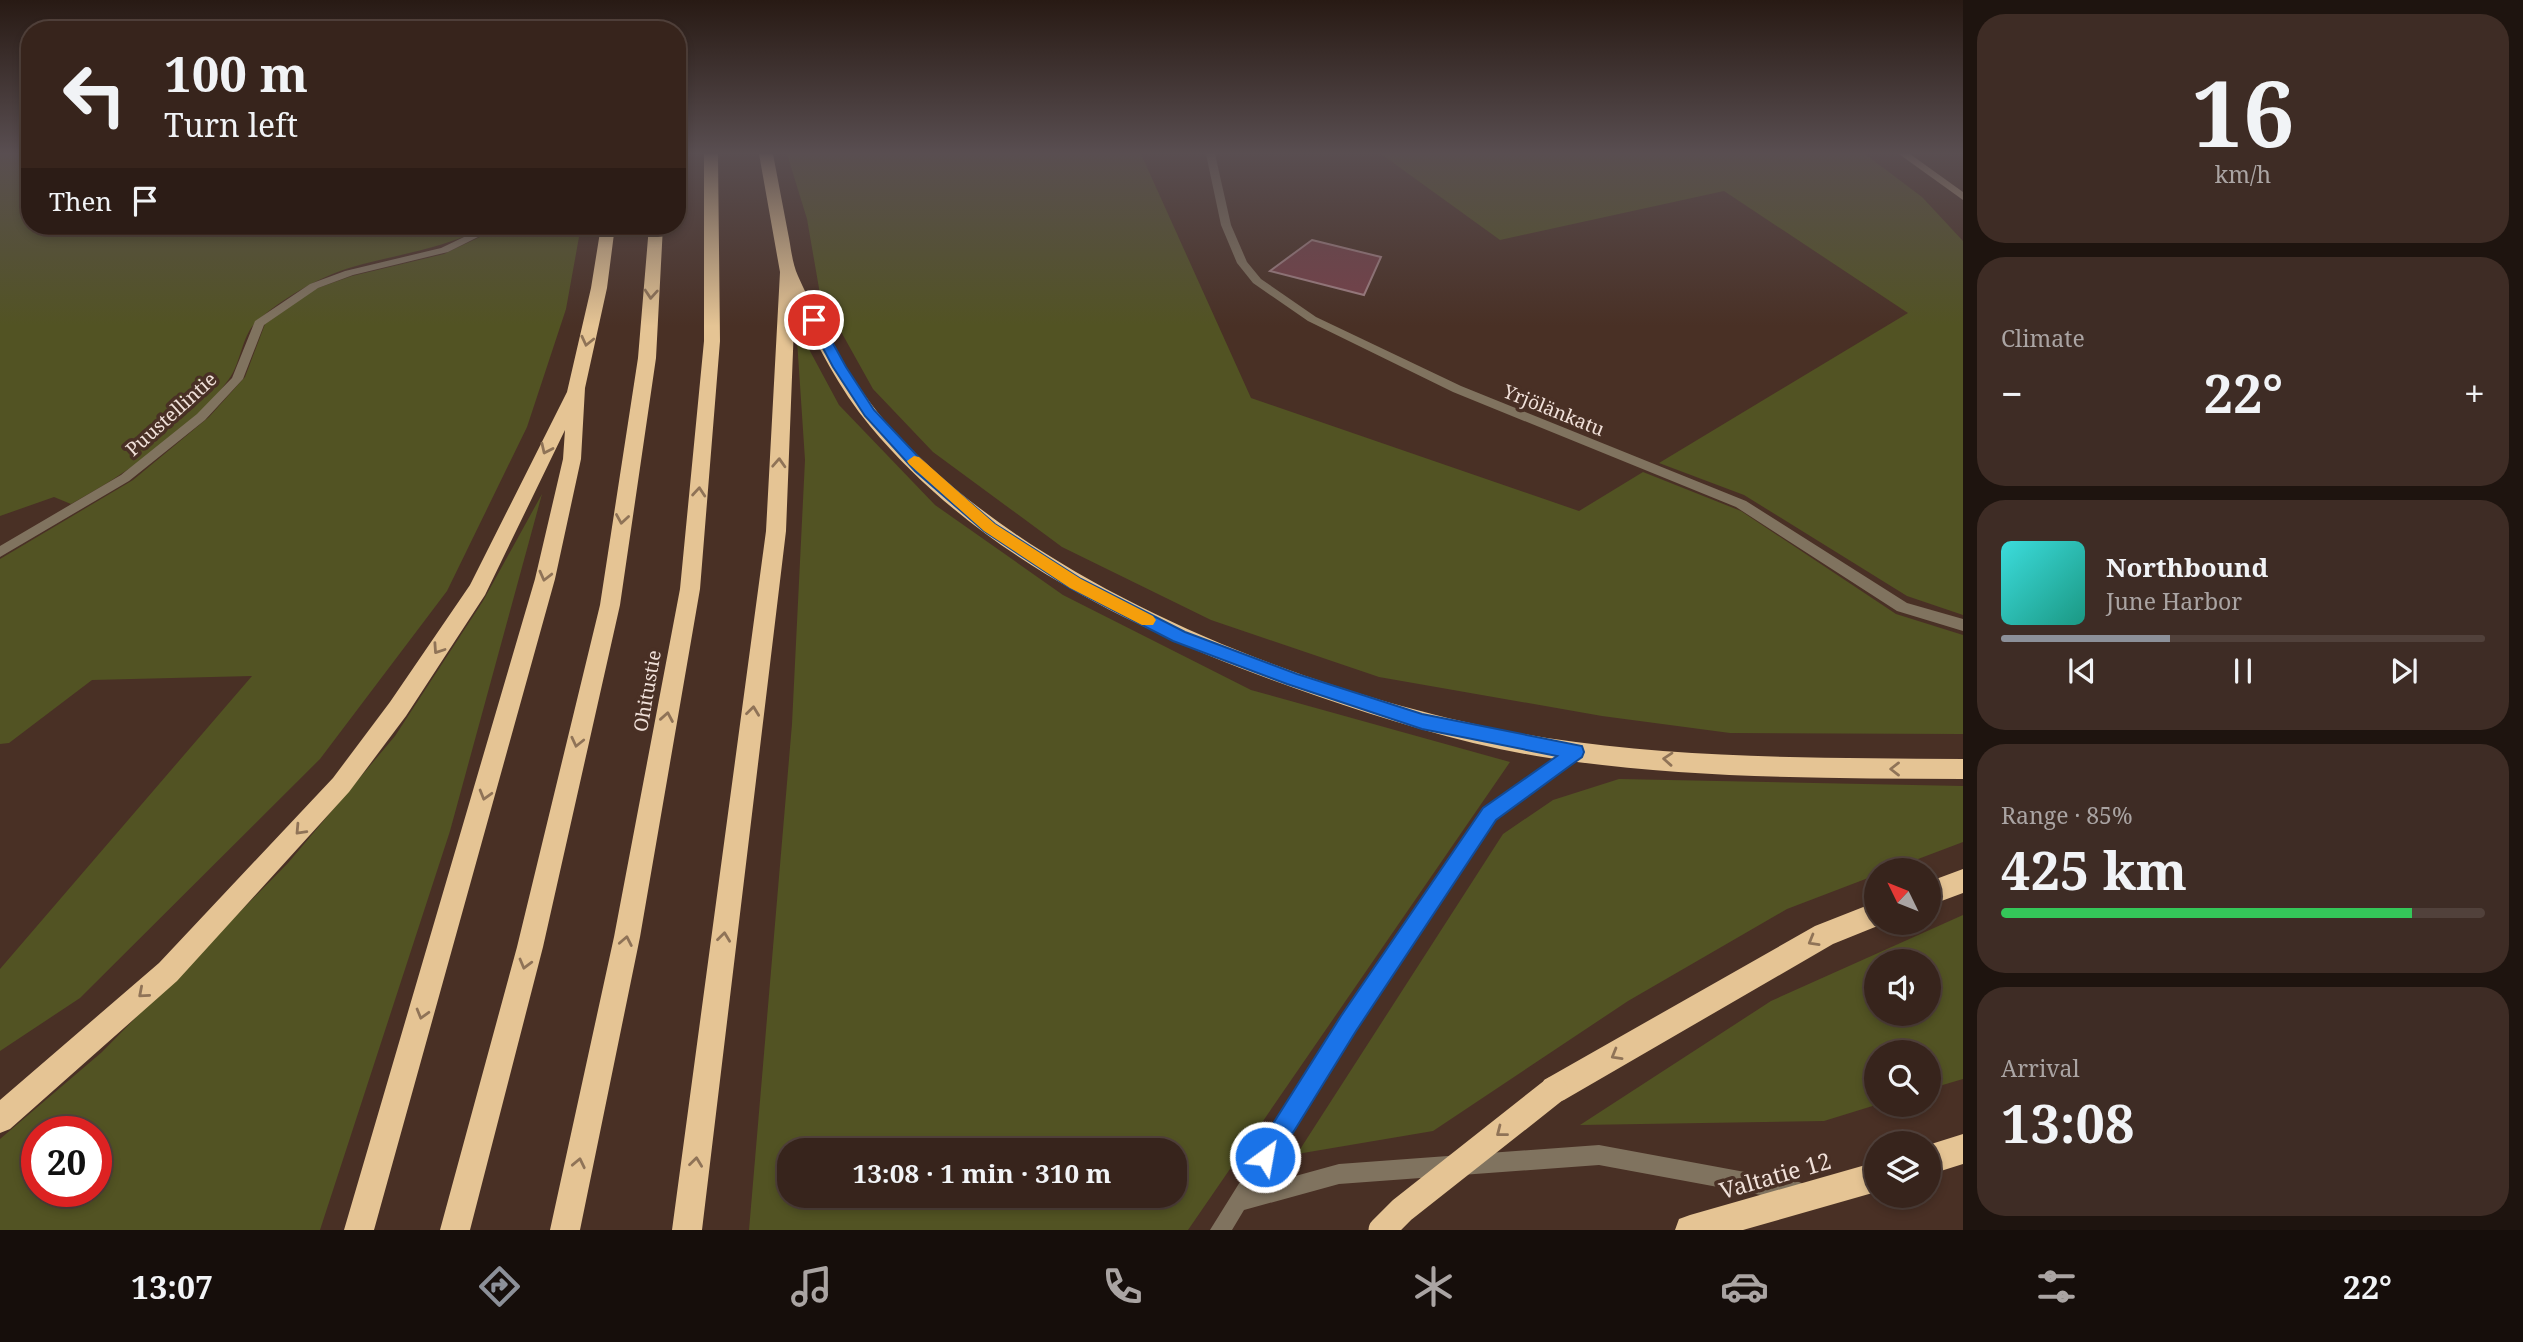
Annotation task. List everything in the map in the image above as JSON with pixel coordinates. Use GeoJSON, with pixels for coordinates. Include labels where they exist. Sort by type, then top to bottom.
{"type":"FeatureCollection","features":[{"type":"Feature","properties":{"kind":"highway","name":"Ohitustie"},"geometry":{"type":"LineString","coordinates":[[565,1230],[627,937],[690,589],[712,341],[711,211]]}},
{"type":"Feature","properties":{"kind":"highway"},"geometry":{"type":"LineString","coordinates":[[687,1230],[776,531],[788,272],[777,211]]}},
{"type":"Feature","properties":{"kind":"highway"},"geometry":{"type":"LineString","coordinates":[[359,1230],[545,579],[572,459],[576,388],[599,288],[607,235]]}},
{"type":"Feature","properties":{"kind":"highway"},"geometry":{"type":"LineString","coordinates":[[455,1230],[530,947],[610,605],[647,358],[655,235]]}},
{"type":"Feature","properties":{"kind":"highway"},"geometry":{"type":"LineString","coordinates":[[788,272],[839,367],[869,413],[920,467],[990,528],[1075,583],[1179,636],[1293,680],[1422,721],[1576,752],[1782,768],[1963,769]]}},
{"type":"Feature","properties":{"kind":"highway"},"geometry":{"type":"LineString","coordinates":[[0,1119],[167,971],[341,785],[398,709],[478,589],[576,388]]}},
{"type":"Feature","properties":{"kind":"highway"},"geometry":{"type":"LineString","coordinates":[[1941,889],[1963,881]]}},
{"type":"Feature","properties":{"kind":"highway"},"geometry":{"type":"LineString","coordinates":[[1382,1230],[1402,1210],[1554,1090],[1824,935],[1864,920]]}},
{"type":"Feature","properties":{"kind":"highway"},"geometry":{"type":"LineString","coordinates":[[1941,1156],[1963,1149]]}},
{"type":"Feature","properties":{"kind":"highway","name":"Valtatie 12"},"geometry":{"type":"LineString","coordinates":[[1690,1230],[1864,1181]]}},
{"type":"Feature","properties":{"kind":"street","name":"Yrjölänkatu"},"geometry":{"type":"LineString","coordinates":[[1223,211],[1242,263],[1257,281],[1312,319],[1457,389],[1741,504],[1902,607],[1963,625]]}},
{"type":"Feature","properties":{"kind":"street","name":"Puustellintie"},"geometry":{"type":"LineString","coordinates":[[0,552],[125,478],[201,417],[237,379],[259,323],[314,286],[349,273],[444,250],[476,235]]}},
{"type":"Feature","properties":{"kind":"street"},"geometry":{"type":"LineString","coordinates":[[1220,1230],[1348,1024],[1489,814],[1576,752]]}},
{"type":"Feature","properties":{"kind":"street"},"geometry":{"type":"LineString","coordinates":[[1237,1202],[1339,1174],[1599,1155],[1817,1195]]}},
{"type":"Feature","properties":{"kind":"shaded area"},"geometry":{"type":"Polygon","coordinates":[[[0,211],[21,211],[21,235],[468,235],[436,246],[349,268],[300,290],[257,321],[248,333],[229,379],[197,415],[157,449],[71,504],[54,497],[0,516],[0,211]]]}},
{"type":"Feature","properties":{"kind":"shaded area"},"geometry":{"type":"Polygon","coordinates":[[[805,211],[1167,211],[1251,398],[1579,511],[1643,472],[1741,511],[1896,614],[1963,635],[1963,734],[1730,733],[1602,716],[1379,677],[1211,620],[1062,547],[933,452],[873,389],[820,294],[805,211]]]}},
{"type":"Feature","properties":{"kind":"shaded area"},"geometry":{"type":"Polygon","coordinates":[[[1460,211],[1631,211],[1500,240],[1460,211]]]}},
{"type":"Feature","properties":{"kind":"shaded area"},"geometry":{"type":"Polygon","coordinates":[[[1755,211],[1935,211],[1963,241],[1963,615],[1907,596],[1744,495],[1659,463],[1908,313],[1755,211]]]}},
{"type":"Feature","properties":{"kind":"shaded area"},"geometry":{"type":"Polygon","coordinates":[[[484,235],[579,235],[566,309],[527,427],[447,591],[320,759],[80,998],[0,1051],[0,969],[252,676],[92,680],[9,743],[0,744],[0,559],[133,480],[209,417],[245,377],[265,324],[315,289],[352,276],[444,254],[484,235]]]}},
{"type":"Feature","properties":{"kind":"shaded area"},"geometry":{"type":"Polygon","coordinates":[[[796,325],[839,405],[935,505],[1063,595],[1251,690],[1510,762],[1188,1230],[749,1230],[792,724],[805,460],[796,325]]]}},
{"type":"Feature","properties":{"kind":"shaded area"},"geometry":{"type":"Polygon","coordinates":[[[542,494],[450,831],[320,1230],[0,1230],[0,1139],[21,1121],[21,1207],[112,1207],[112,1116],[27,1116],[102,1052],[288,863],[395,736],[483,601],[542,494]]]}},
{"type":"Feature","properties":{"kind":"shaded area"},"geometry":{"type":"Polygon","coordinates":[[[1619,779],[1963,786],[1963,842],[1921,858],[1864,858],[1864,880],[1787,909],[1628,1001],[1433,1131],[1297,1154],[1503,834],[1553,800],[1619,779]]]}},
{"type":"Feature","properties":{"kind":"shaded area"},"geometry":{"type":"Polygon","coordinates":[[[1963,915],[1963,1079],[1941,1085],[1941,1040],[1864,1040],[1864,1109],[1824,1121],[1580,1125],[1771,1001],[1864,959],[1864,1026],[1941,1026],[1941,949],[1887,949],[1918,935],[1941,935],[1941,925],[1963,915]]]}},
{"type":"Feature","properties":{"kind":"building"},"geometry":{"type":"Polygon","coordinates":[[[1312,240],[1381,257],[1364,295],[1270,271],[1312,240]]]}},
{"type":"Feature","properties":{"kind":"slow traffic"},"geometry":{"type":"LineString","coordinates":[[914,461],[990,528],[1075,583],[1148,620]]}},
{"type":"Feature","properties":{"kind":"route"},"geometry":{"type":"LineString","coordinates":[[814,320],[839,367],[869,413],[920,467],[990,528],[1075,583],[1179,636],[1293,680],[1422,721],[1576,752],[1489,814],[1348,1024],[1265,1157]]}}]}
